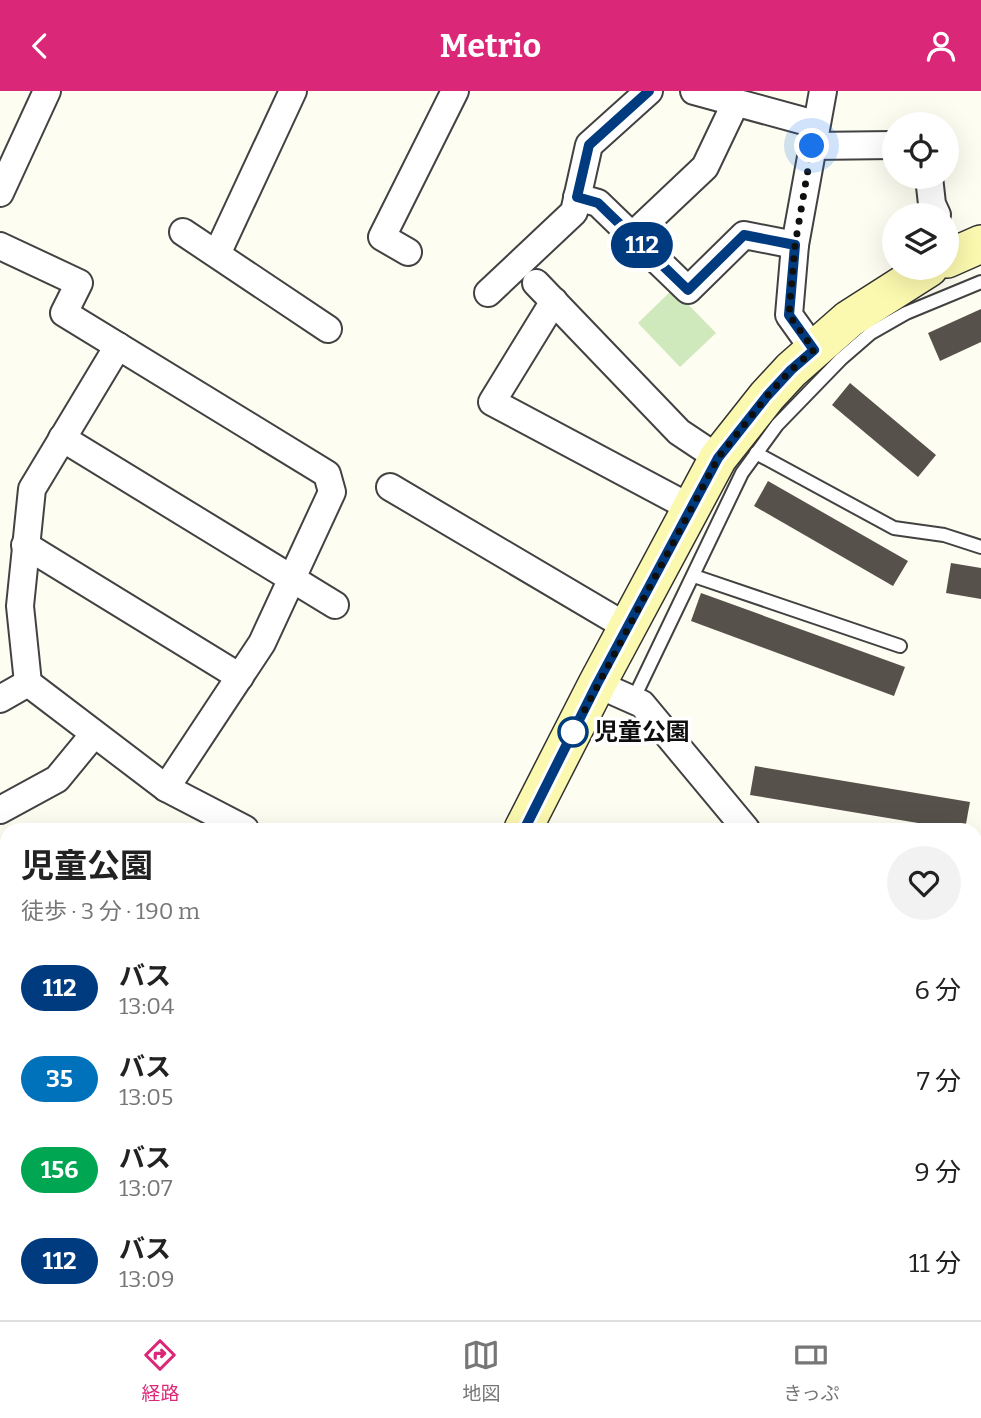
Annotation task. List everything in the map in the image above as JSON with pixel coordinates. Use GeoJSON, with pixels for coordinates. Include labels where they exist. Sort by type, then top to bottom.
{"type":"FeatureCollection","features":[{"type":"Feature","properties":{"kind":"street"},"geometry":{"type":"LineString","coordinates":[[0,193],[47,91]]}},
{"type":"Feature","properties":{"kind":"street"},"geometry":{"type":"LineString","coordinates":[[217,254],[293,91]]}},
{"type":"Feature","properties":{"kind":"street"},"geometry":{"type":"LineString","coordinates":[[408,251],[382,237],[455,91]]}},
{"type":"Feature","properties":{"kind":"street"},"geometry":{"type":"LineString","coordinates":[[488,293],[574,212],[589,145],[649,91]]}},
{"type":"Feature","properties":{"kind":"street"},"geometry":{"type":"LineString","coordinates":[[694,91],[736,102],[813,135],[882,144]]}},
{"type":"Feature","properties":{"kind":"street"},"geometry":{"type":"LineString","coordinates":[[814,350],[789,315],[795,245],[823,91]]}},
{"type":"Feature","properties":{"kind":"street"},"geometry":{"type":"LineString","coordinates":[[632,236],[705,167],[736,102]]}},
{"type":"Feature","properties":{"kind":"street"},"geometry":{"type":"LineString","coordinates":[[577,197],[598,203],[688,290],[744,235],[795,245]]}},
{"type":"Feature","properties":{"kind":"street"},"geometry":{"type":"LineString","coordinates":[[183,232],[328,330]]}},
{"type":"Feature","properties":{"kind":"street"},"geometry":{"type":"LineString","coordinates":[[0,246],[79,283],[64,313],[327,474],[332,492],[262,643],[166,788]]}},
{"type":"Feature","properties":{"kind":"street"},"geometry":{"type":"LineString","coordinates":[[527,823],[597,684],[718,458],[791,370],[849,319],[910,280]]}},
{"type":"Feature","properties":{"kind":"street"},"geometry":{"type":"LineString","coordinates":[[691,508],[492,402],[545,292],[679,432],[718,458]]}},
{"type":"Feature","properties":{"kind":"street"},"geometry":{"type":"LineString","coordinates":[[118,346],[33,489],[20,606],[28,683],[166,788],[233,823]]}},
{"type":"Feature","properties":{"kind":"street"},"geometry":{"type":"LineString","coordinates":[[62,438],[335,605]]}},
{"type":"Feature","properties":{"kind":"street"},"geometry":{"type":"LineString","coordinates":[[390,487],[627,627]]}},
{"type":"Feature","properties":{"kind":"street"},"geometry":{"type":"LineString","coordinates":[[25,545],[240,677]]}},
{"type":"Feature","properties":{"kind":"street"},"geometry":{"type":"LineString","coordinates":[[0,699],[28,683]]}},
{"type":"Feature","properties":{"kind":"street"},"geometry":{"type":"LineString","coordinates":[[597,684],[642,705],[741,823]]}},
{"type":"Feature","properties":{"kind":"street"},"geometry":{"type":"LineString","coordinates":[[0,810],[57,779],[94,734]]}},
{"type":"Feature","properties":{"kind":"lane"},"geometry":{"type":"LineString","coordinates":[[633,701],[742,473],[777,425],[841,359],[872,333],[906,313],[981,282]]}},
{"type":"Feature","properties":{"kind":"lane"},"geometry":{"type":"LineString","coordinates":[[757,453],[894,528],[944,535],[981,547]]}},
{"type":"Feature","properties":{"kind":"lane"},"geometry":{"type":"LineString","coordinates":[[694,576],[900,646]]}},
{"type":"Feature","properties":{"kind":"green space"},"geometry":{"type":"Polygon","coordinates":[[[673,289],[716,333],[680,367],[638,323],[673,289]]]}},
{"type":"Feature","properties":{"kind":"building"},"geometry":{"type":"Polygon","coordinates":[[[981,309],[981,342],[940,361],[928,333],[981,309]]]}},
{"type":"Feature","properties":{"kind":"building"},"geometry":{"type":"Polygon","coordinates":[[[850,383],[936,455],[918,477],[832,405],[850,383]]]}},
{"type":"Feature","properties":{"kind":"building"},"geometry":{"type":"Polygon","coordinates":[[[768,481],[908,561],[893,586],[754,506],[768,481]]]}},
{"type":"Feature","properties":{"kind":"building"},"geometry":{"type":"Polygon","coordinates":[[[951,563],[981,568],[981,599],[946,593],[951,563]]]}},
{"type":"Feature","properties":{"kind":"building"},"geometry":{"type":"Polygon","coordinates":[[[701,593],[905,667],[894,696],[691,621],[701,593]]]}},
{"type":"Feature","properties":{"kind":"building"},"geometry":{"type":"Polygon","coordinates":[[[755,766],[970,802],[966,823],[918,823],[750,795],[755,766]]]}},
{"type":"Feature","properties":{"kind":"bus line","name":"112"},"geometry":{"type":"LineString","coordinates":[[528,823],[597,684],[718,458],[767,396],[814,350],[789,315],[795,245],[744,235],[688,290],[598,203],[577,197],[589,145],[649,91]]}},
{"type":"Feature","properties":{"kind":"place","name":"児童公園"},"geometry":{"type":"Point","coordinates":[573,732]}},
{"type":"Feature","properties":{"kind":"route"},"geometry":{"type":"LineString","coordinates":[[573,732],[718,458],[767,396],[814,350],[789,315],[795,245],[812,146]]}}]}
